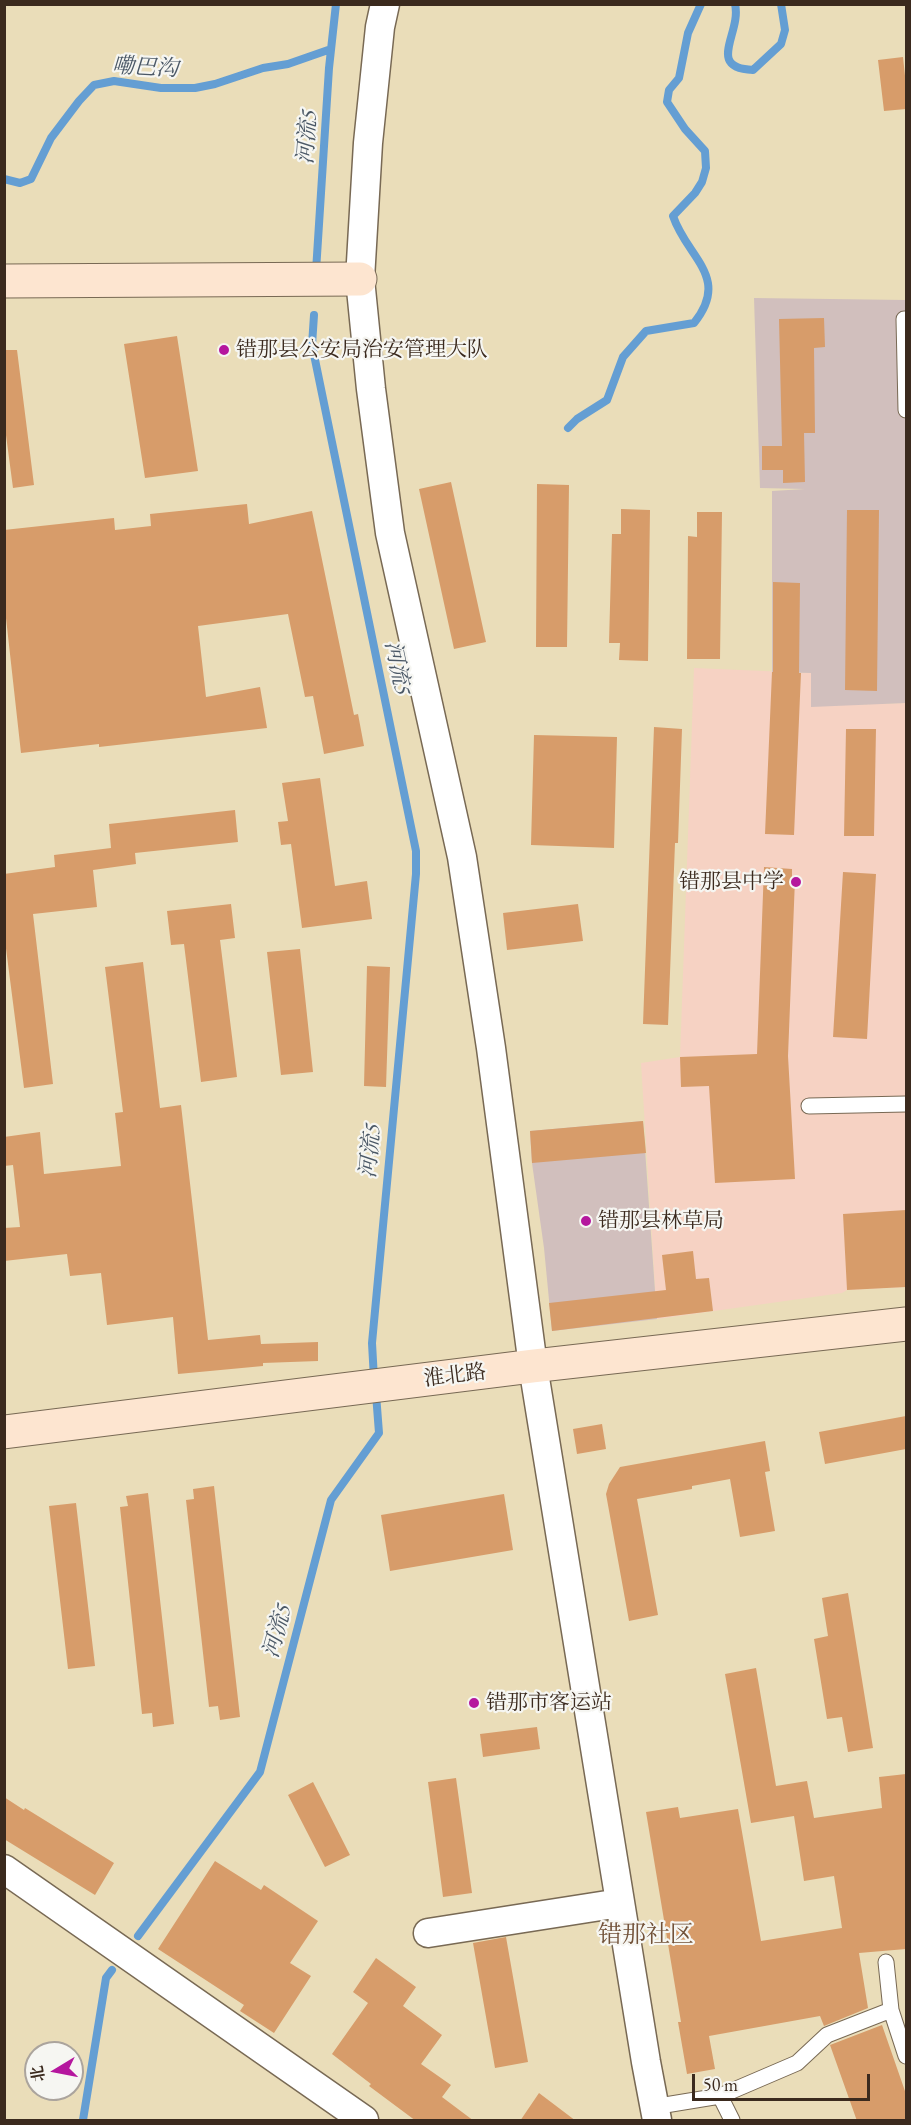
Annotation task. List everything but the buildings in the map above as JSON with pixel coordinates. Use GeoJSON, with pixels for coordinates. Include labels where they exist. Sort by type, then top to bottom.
{"type":"FeatureCollection","features":[{"type":"Feature","properties":{"kind":"street"},"geometry":{"type":"LineString","coordinates":[[385,4],[380,27],[368,143],[360,279],[371,389],[390,533],[462,857],[491,1048],[533,1366],[655,2114]]}},
{"type":"Feature","properties":{"kind":"street"},"geometry":{"type":"LineString","coordinates":[[4,281],[360,279]]}},
{"type":"Feature","properties":{"kind":"street","name":"淮北路"},"geometry":{"type":"LineString","coordinates":[[4,1432],[533,1366],[906,1324]]}},
{"type":"Feature","properties":{"kind":"street"},"geometry":{"type":"LineString","coordinates":[[4,1869],[364,2121]]}},
{"type":"Feature","properties":{"kind":"street"},"geometry":{"type":"LineString","coordinates":[[428,1933],[620,1903]]}},
{"type":"Feature","properties":{"kind":"lane"},"geometry":{"type":"LineString","coordinates":[[906,319],[904,319],[906,410]]}},
{"type":"Feature","properties":{"kind":"lane"},"geometry":{"type":"LineString","coordinates":[[809,1106],[906,1104]]}},
{"type":"Feature","properties":{"kind":"lane"},"geometry":{"type":"LineString","coordinates":[[886,1962],[891,2010],[906,2056]]}},
{"type":"Feature","properties":{"kind":"lane"},"geometry":{"type":"LineString","coordinates":[[655,2114],[720,2096],[797,2063],[827,2035],[891,2010]]}},
{"type":"Feature","properties":{"kind":"lane"},"geometry":{"type":"LineString","coordinates":[[720,2096],[732,2121]]}},
{"type":"Feature","properties":{"kind":"shaded area"},"geometry":{"type":"Polygon","coordinates":[[[754,298],[906,300],[906,703],[811,707],[811,673],[772,672],[772,491],[805,489],[760,488],[754,298]]]}},
{"type":"Feature","properties":{"kind":"shaded area","name":"错那县中学"},"geometry":{"type":"Polygon","coordinates":[[[694,668],[811,673],[811,706],[906,703],[906,1287],[847,1290],[842,1293],[657,1319],[641,1063],[680,1057],[694,668]]]}},
{"type":"Feature","properties":{"kind":"shaded area"},"geometry":{"type":"Polygon","coordinates":[[[643,1121],[657,1319],[552,1331],[530,1131],[643,1121]]]}},
{"type":"Feature","properties":{"kind":"waterway","name":"河流5"},"geometry":{"type":"LineString","coordinates":[[316,271],[329,68],[336,4]]}},
{"type":"Feature","properties":{"kind":"waterway"},"geometry":{"type":"LineString","coordinates":[[568,428],[577,419],[607,400],[623,357],[646,331],[694,323],[704,307],[708,293],[703,268],[679,231],[673,216],[695,193],[702,182],[706,168],[705,151],[685,129],[667,102],[669,90],[679,78],[688,33],[701,4]]}},
{"type":"Feature","properties":{"kind":"waterway"},"geometry":{"type":"LineString","coordinates":[[735,4],[736,15],[728,56],[731,63],[739,68],[753,70],[781,44],[785,30],[781,4]]}},
{"type":"Feature","properties":{"kind":"waterway","name":"嘞巴沟"},"geometry":{"type":"LineString","coordinates":[[4,179],[20,183],[31,179],[51,138],[94,85],[114,81],[161,88],[195,88],[215,84],[263,68],[288,64],[331,49]]}},
{"type":"Feature","properties":{"kind":"waterway","name":"河流5"},"geometry":{"type":"LineString","coordinates":[[314,315],[312,345],[416,851],[416,874],[372,1343],[374,1379]]}},
{"type":"Feature","properties":{"kind":"waterway","name":"河流5"},"geometry":{"type":"LineString","coordinates":[[138,1936],[260,1772],[331,1500],[379,1433],[376,1394]]}},
{"type":"Feature","properties":{"kind":"waterway","name":"河流5"},"geometry":{"type":"LineString","coordinates":[[83,2120],[106,1978],[112,1970]]}},
{"type":"Feature","properties":{"kind":"place","name":"错那县公安局治安管理大队"},"geometry":{"type":"Point","coordinates":[224,350]}},
{"type":"Feature","properties":{"kind":"place","name":"错那县中学"},"geometry":{"type":"Point","coordinates":[796,882]}},
{"type":"Feature","properties":{"kind":"place","name":"错那县林草局"},"geometry":{"type":"Point","coordinates":[586,1221]}},
{"type":"Feature","properties":{"kind":"place","name":"错那市客运站"},"geometry":{"type":"Point","coordinates":[474,1703]}},
{"type":"Feature","properties":{"kind":"district","name":"错那社区"},"geometry":{"type":"Point","coordinates":[646,1935]}}]}
